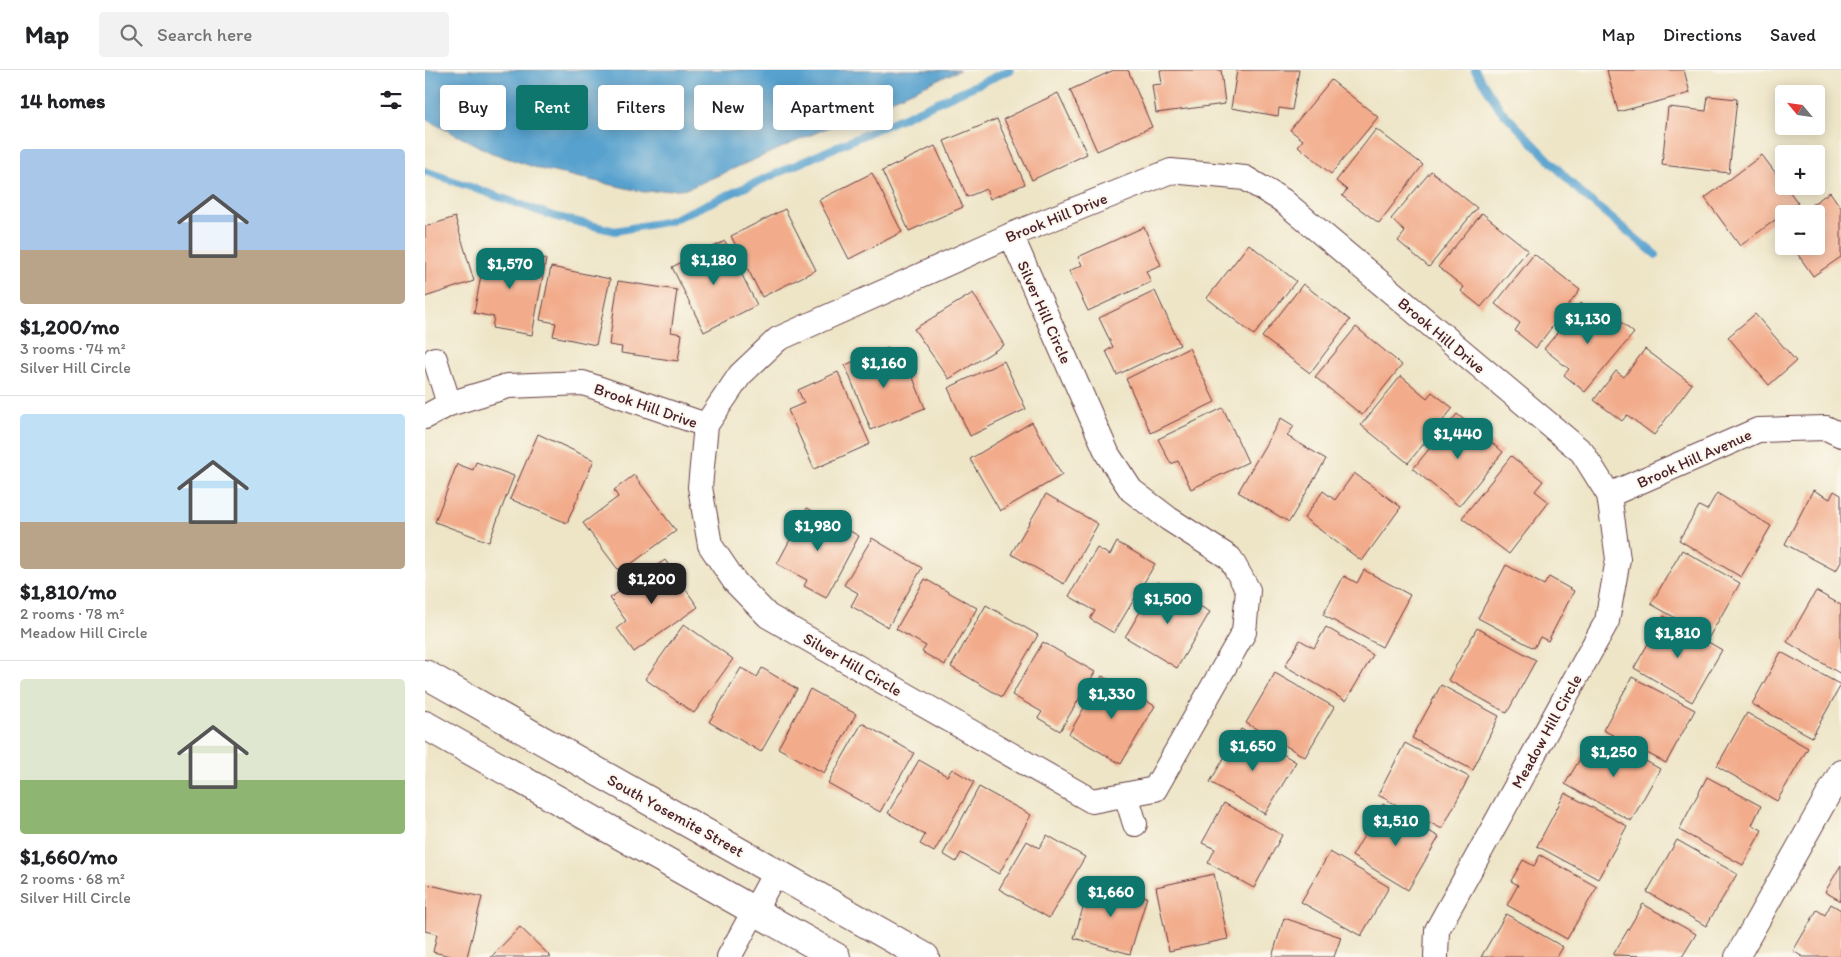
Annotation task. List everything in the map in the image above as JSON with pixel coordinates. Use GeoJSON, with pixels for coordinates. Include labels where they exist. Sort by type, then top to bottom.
{"type":"FeatureCollection","features":[{"type":"Feature","properties":{"kind":"main road","name":"South Yosemite Street"},"geometry":{"type":"LineString","coordinates":[[425,674],[925,957]]}},
{"type":"Feature","properties":{"kind":"main road"},"geometry":{"type":"LineString","coordinates":[[425,725],[836,957]]}},
{"type":"Feature","properties":{"kind":"street","name":"Brook Hill Drive"},"geometry":{"type":"LineString","coordinates":[[425,417],[449,404],[508,386],[583,383],[705,425],[740,375],[778,339],[1011,235],[1171,171],[1245,178],[1282,200],[1582,452],[1609,495]]}},
{"type":"Feature","properties":{"kind":"street","name":"Silver Hill Circle"},"geometry":{"type":"LineString","coordinates":[[705,425],[700,487],[711,544],[735,582],[768,616],[1092,801],[1155,789],[1244,632],[1255,588],[1230,558],[1169,519],[1131,490],[1108,455],[1011,235]]}},
{"type":"Feature","properties":{"kind":"street"},"geometry":{"type":"LineString","coordinates":[[435,359],[449,404]]}},
{"type":"Feature","properties":{"kind":"street","name":"Brook Hill Avenue"},"geometry":{"type":"LineString","coordinates":[[1609,495],[1758,430],[1826,428],[1841,435]]}},
{"type":"Feature","properties":{"kind":"street","name":"Meadow Hill Circle"},"geometry":{"type":"LineString","coordinates":[[1436,957],[1437,930],[1607,621],[1618,559],[1609,495]]}},
{"type":"Feature","properties":{"kind":"street"},"geometry":{"type":"LineString","coordinates":[[1737,957],[1841,772]]}},
{"type":"Feature","properties":{"kind":"street"},"geometry":{"type":"LineString","coordinates":[[1126,795],[1135,824]]}},
{"type":"Feature","properties":{"kind":"street"},"geometry":{"type":"LineString","coordinates":[[729,957],[776,871]]}},
{"type":"Feature","properties":{"kind":"water"},"geometry":{"type":"Polygon","coordinates":[[[425,70],[960,70],[893,99],[893,85],[773,85],[773,130],[822,130],[689,188],[644,192],[540,169],[492,153],[447,130],[506,130],[506,85],[440,85],[440,127],[425,119],[425,70]]]}},
{"type":"Feature","properties":{"kind":"building"},"geometry":{"type":"Polygon","coordinates":[[[1114,70],[1128,70],[1152,127],[1097,151],[1070,90],[1114,70]]]}},
{"type":"Feature","properties":{"kind":"building"},"geometry":{"type":"Polygon","coordinates":[[[1160,70],[1221,70],[1225,104],[1156,113],[1152,85],[1162,84],[1160,70]]]}},
{"type":"Feature","properties":{"kind":"building"},"geometry":{"type":"Polygon","coordinates":[[[1237,70],[1299,70],[1292,110],[1279,108],[1278,116],[1231,108],[1237,70]]]}},
{"type":"Feature","properties":{"kind":"building"},"geometry":{"type":"Polygon","coordinates":[[[1607,70],[1684,70],[1690,93],[1618,112],[1607,70]]]}},
{"type":"Feature","properties":{"kind":"building"},"geometry":{"type":"Polygon","coordinates":[[[1331,80],[1378,117],[1331,174],[1298,146],[1303,140],[1290,130],[1331,80]]]}},
{"type":"Feature","properties":{"kind":"building"},"geometry":{"type":"Polygon","coordinates":[[[1058,93],[1087,154],[1032,180],[1004,119],[1058,93]]]}},
{"type":"Feature","properties":{"kind":"building"},"geometry":{"type":"Polygon","coordinates":[[[1708,96],[1737,99],[1729,173],[1662,165],[1668,107],[1706,111],[1708,96]]]}},
{"type":"Feature","properties":{"kind":"building"},"geometry":{"type":"Polygon","coordinates":[[[997,119],[1025,184],[990,199],[986,189],[967,197],[944,141],[997,119]]]}},
{"type":"Feature","properties":{"kind":"building"},"geometry":{"type":"Polygon","coordinates":[[[1376,129],[1423,165],[1379,223],[1342,196],[1347,190],[1336,181],[1376,129]]]}},
{"type":"Feature","properties":{"kind":"building"},"geometry":{"type":"Polygon","coordinates":[[[935,146],[963,207],[909,231],[882,171],[935,146]]]}},
{"type":"Feature","properties":{"kind":"building"},"geometry":{"type":"Polygon","coordinates":[[[1762,155],[1775,172],[1775,195],[1792,195],[1798,203],[1795,205],[1775,205],[1775,220],[1740,246],[1705,198],[1762,155]]]}},
{"type":"Feature","properties":{"kind":"building"},"geometry":{"type":"Polygon","coordinates":[[[1431,171],[1477,208],[1429,267],[1398,241],[1405,232],[1391,219],[1431,171]]]}},
{"type":"Feature","properties":{"kind":"building"},"geometry":{"type":"Polygon","coordinates":[[[872,173],[902,232],[849,259],[819,200],[872,173]]]}},
{"type":"Feature","properties":{"kind":"building"},"geometry":{"type":"Polygon","coordinates":[[[1830,192],[1841,208],[1841,257],[1813,276],[1798,255],[1825,255],[1825,205],[1811,205],[1830,192]]]}},
{"type":"Feature","properties":{"kind":"building"},"geometry":{"type":"Polygon","coordinates":[[[785,209],[816,270],[762,297],[731,236],[785,209]]]}},
{"type":"Feature","properties":{"kind":"building"},"geometry":{"type":"Polygon","coordinates":[[[1482,213],[1528,250],[1481,307],[1461,291],[1464,287],[1438,267],[1482,213]]]}},
{"type":"Feature","properties":{"kind":"building"},"geometry":{"type":"Polygon","coordinates":[[[455,217],[474,281],[425,297],[425,227],[455,217]]]}},
{"type":"Feature","properties":{"kind":"building"},"geometry":{"type":"Polygon","coordinates":[[[1144,227],[1161,265],[1146,271],[1151,282],[1088,311],[1069,271],[1082,265],[1078,257],[1144,227]]]}},
{"type":"Feature","properties":{"kind":"building"},"geometry":{"type":"Polygon","coordinates":[[[725,241],[757,305],[704,332],[672,267],[725,241]]]}},
{"type":"Feature","properties":{"kind":"building"},"geometry":{"type":"Polygon","coordinates":[[[1249,244],[1296,281],[1254,335],[1207,298],[1249,244]]]}},
{"type":"Feature","properties":{"kind":"building"},"geometry":{"type":"Polygon","coordinates":[[[486,249],[546,259],[532,335],[492,328],[494,317],[474,313],[486,249]]]}},
{"type":"Feature","properties":{"kind":"building"},"geometry":{"type":"Polygon","coordinates":[[[1534,254],[1580,290],[1536,348],[1515,331],[1520,323],[1495,304],[1534,254]]]}},
{"type":"Feature","properties":{"kind":"building"},"geometry":{"type":"Polygon","coordinates":[[[551,267],[610,279],[596,345],[553,336],[556,323],[540,320],[551,267]]]}},
{"type":"Feature","properties":{"kind":"building"},"geometry":{"type":"Polygon","coordinates":[[[618,281],[677,290],[671,332],[682,334],[678,361],[621,353],[622,347],[609,345],[618,281]]]}},
{"type":"Feature","properties":{"kind":"building"},"geometry":{"type":"Polygon","coordinates":[[[1303,284],[1350,320],[1310,373],[1262,337],[1303,284]]]}},
{"type":"Feature","properties":{"kind":"building"},"geometry":{"type":"Polygon","coordinates":[[[1155,291],[1180,345],[1117,375],[1106,351],[1113,347],[1099,318],[1155,291]]]}},
{"type":"Feature","properties":{"kind":"building"},"geometry":{"type":"Polygon","coordinates":[[[973,293],[1004,345],[949,379],[914,329],[973,293]]]}},
{"type":"Feature","properties":{"kind":"building"},"geometry":{"type":"Polygon","coordinates":[[[1581,303],[1603,322],[1610,313],[1634,333],[1585,392],[1564,375],[1569,369],[1544,349],[1581,303]]]}},
{"type":"Feature","properties":{"kind":"building"},"geometry":{"type":"Polygon","coordinates":[[[1755,314],[1796,361],[1769,385],[1728,337],[1755,314]]]}},
{"type":"Feature","properties":{"kind":"building"},"geometry":{"type":"Polygon","coordinates":[[[1356,327],[1402,365],[1362,415],[1315,377],[1356,327]]]}},
{"type":"Feature","properties":{"kind":"building"},"geometry":{"type":"Polygon","coordinates":[[[888,348],[894,365],[906,360],[925,408],[871,430],[845,365],[888,348]]]}},
{"type":"Feature","properties":{"kind":"building"},"geometry":{"type":"Polygon","coordinates":[[[1189,348],[1215,402],[1151,433],[1126,379],[1189,348]]]}},
{"type":"Feature","properties":{"kind":"building"},"geometry":{"type":"Polygon","coordinates":[[[1645,349],[1692,384],[1654,435],[1627,415],[1622,421],[1594,400],[1616,371],[1624,377],[1645,349]]]}},
{"type":"Feature","properties":{"kind":"building"},"geometry":{"type":"Polygon","coordinates":[[[1004,361],[1026,409],[970,436],[948,388],[1004,361]]]}},
{"type":"Feature","properties":{"kind":"building"},"geometry":{"type":"Polygon","coordinates":[[[838,372],[870,444],[814,469],[788,410],[804,403],[798,390],[838,372]]]}},
{"type":"Feature","properties":{"kind":"building"},"geometry":{"type":"Polygon","coordinates":[[[1401,376],[1427,398],[1432,392],[1453,408],[1408,463],[1361,425],[1401,376]]]}},
{"type":"Feature","properties":{"kind":"building"},"geometry":{"type":"Polygon","coordinates":[[[1223,408],[1248,462],[1191,489],[1178,461],[1171,464],[1158,439],[1223,408]]]}},
{"type":"Feature","properties":{"kind":"building"},"geometry":{"type":"Polygon","coordinates":[[[1457,414],[1503,452],[1459,506],[1413,469],[1457,414]]]}},
{"type":"Feature","properties":{"kind":"building"},"geometry":{"type":"Polygon","coordinates":[[[1281,418],[1294,426],[1287,436],[1326,459],[1289,522],[1238,492],[1281,418]]]}},
{"type":"Feature","properties":{"kind":"building"},"geometry":{"type":"Polygon","coordinates":[[[1032,422],[1062,475],[1000,511],[970,459],[1032,422]]]}},
{"type":"Feature","properties":{"kind":"building"},"geometry":{"type":"Polygon","coordinates":[[[538,434],[594,460],[567,523],[510,499],[538,434]]]}},
{"type":"Feature","properties":{"kind":"building"},"geometry":{"type":"Polygon","coordinates":[[[1511,456],[1543,481],[1535,491],[1549,502],[1509,554],[1462,518],[1511,456]]]}},
{"type":"Feature","properties":{"kind":"building"},"geometry":{"type":"Polygon","coordinates":[[[476,462],[514,476],[489,542],[435,522],[457,464],[473,470],[476,462]]]}},
{"type":"Feature","properties":{"kind":"building"},"geometry":{"type":"Polygon","coordinates":[[[1354,473],[1401,507],[1362,561],[1304,518],[1323,491],[1335,500],[1354,473]]]}},
{"type":"Feature","properties":{"kind":"building"},"geometry":{"type":"Polygon","coordinates":[[[634,475],[676,531],[620,572],[583,523],[618,497],[614,490],[634,475]]]}},
{"type":"Feature","properties":{"kind":"building"},"geometry":{"type":"Polygon","coordinates":[[[1813,490],[1830,499],[1834,491],[1841,495],[1841,562],[1836,571],[1785,544],[1813,490]]]}},
{"type":"Feature","properties":{"kind":"building"},"geometry":{"type":"Polygon","coordinates":[[[1717,493],[1771,526],[1741,577],[1679,540],[1699,506],[1707,510],[1717,493]]]}},
{"type":"Feature","properties":{"kind":"building"},"geometry":{"type":"Polygon","coordinates":[[[1046,494],[1098,524],[1064,584],[1011,554],[1046,494]]]}},
{"type":"Feature","properties":{"kind":"building"},"geometry":{"type":"Polygon","coordinates":[[[807,508],[859,536],[826,598],[804,586],[807,580],[777,564],[807,508]]]}},
{"type":"Feature","properties":{"kind":"building"},"geometry":{"type":"Polygon","coordinates":[[[872,538],[922,568],[888,627],[851,606],[858,593],[844,585],[872,538]]]}},
{"type":"Feature","properties":{"kind":"building"},"geometry":{"type":"Polygon","coordinates":[[[1117,542],[1155,564],[1114,633],[1090,619],[1095,611],[1069,596],[1097,548],[1110,555],[1117,542]]]}},
{"type":"Feature","properties":{"kind":"building"},"geometry":{"type":"Polygon","coordinates":[[[1682,550],[1740,583],[1709,637],[1651,604],[1682,550]]]}},
{"type":"Feature","properties":{"kind":"building"},"geometry":{"type":"Polygon","coordinates":[[[665,560],[698,607],[634,652],[617,628],[626,621],[610,598],[665,560]]]}},
{"type":"Feature","properties":{"kind":"building"},"geometry":{"type":"Polygon","coordinates":[[[1506,565],[1544,585],[1549,577],[1574,591],[1548,641],[1540,637],[1534,648],[1478,618],[1506,565]]]}},
{"type":"Feature","properties":{"kind":"building"},"geometry":{"type":"Polygon","coordinates":[[[1364,570],[1410,595],[1382,647],[1323,615],[1344,576],[1357,583],[1364,570]]]}},
{"type":"Feature","properties":{"kind":"building"},"geometry":{"type":"Polygon","coordinates":[[[925,579],[977,608],[945,665],[922,652],[926,646],[896,629],[925,579]]]}},
{"type":"Feature","properties":{"kind":"building"},"geometry":{"type":"Polygon","coordinates":[[[1158,582],[1210,612],[1177,668],[1125,637],[1158,582]]]}},
{"type":"Feature","properties":{"kind":"building"},"geometry":{"type":"Polygon","coordinates":[[[1816,591],[1841,605],[1841,674],[1787,642],[1816,591]]]}},
{"type":"Feature","properties":{"kind":"building"},"geometry":{"type":"Polygon","coordinates":[[[986,605],[1038,635],[1002,697],[951,667],[986,605]]]}},
{"type":"Feature","properties":{"kind":"building"},"geometry":{"type":"Polygon","coordinates":[[[1664,616],[1722,650],[1692,702],[1634,668],[1664,616]]]}},
{"type":"Feature","properties":{"kind":"building"},"geometry":{"type":"Polygon","coordinates":[[[684,624],[733,659],[694,713],[645,679],[684,624]]]}},
{"type":"Feature","properties":{"kind":"building"},"geometry":{"type":"Polygon","coordinates":[[[1326,627],[1373,655],[1346,701],[1285,666],[1300,640],[1314,648],[1326,627]]]}},
{"type":"Feature","properties":{"kind":"building"},"geometry":{"type":"Polygon","coordinates":[[[1477,628],[1536,660],[1507,713],[1448,680],[1477,628]]]}},
{"type":"Feature","properties":{"kind":"building"},"geometry":{"type":"Polygon","coordinates":[[[1043,642],[1095,672],[1060,731],[1038,718],[1042,712],[1012,695],[1043,642]]]}},
{"type":"Feature","properties":{"kind":"building"},"geometry":{"type":"Polygon","coordinates":[[[1781,652],[1841,685],[1812,737],[1752,704],[1781,652]]]}},
{"type":"Feature","properties":{"kind":"building"},"geometry":{"type":"Polygon","coordinates":[[[741,668],[757,677],[762,668],[797,689],[761,752],[709,722],[741,668]]]}},
{"type":"Feature","properties":{"kind":"building"},"geometry":{"type":"Polygon","coordinates":[[[1275,673],[1334,707],[1305,757],[1246,723],[1275,673]]]}},
{"type":"Feature","properties":{"kind":"building"},"geometry":{"type":"Polygon","coordinates":[[[1102,676],[1155,706],[1121,764],[1069,734],[1102,676]]]}},
{"type":"Feature","properties":{"kind":"building"},"geometry":{"type":"Polygon","coordinates":[[[1632,677],[1695,710],[1666,763],[1603,730],[1632,677]]]}},
{"type":"Feature","properties":{"kind":"building"},"geometry":{"type":"Polygon","coordinates":[[[1441,685],[1499,716],[1473,770],[1412,738],[1441,685]]]}},
{"type":"Feature","properties":{"kind":"building"},"geometry":{"type":"Polygon","coordinates":[[[810,689],[856,714],[824,773],[778,748],[810,689]]]}},
{"type":"Feature","properties":{"kind":"building"},"geometry":{"type":"Polygon","coordinates":[[[1747,713],[1808,748],[1777,801],[1717,766],[1747,713]]]}},
{"type":"Feature","properties":{"kind":"building"},"geometry":{"type":"Polygon","coordinates":[[[862,723],[914,753],[880,812],[828,783],[862,723]]]}},
{"type":"Feature","properties":{"kind":"building"},"geometry":{"type":"Polygon","coordinates":[[[1241,729],[1296,762],[1265,814],[1210,782],[1241,729]]]}},
{"type":"Feature","properties":{"kind":"building"},"geometry":{"type":"Polygon","coordinates":[[[1603,737],[1660,769],[1631,821],[1565,784],[1586,749],[1594,754],[1603,737]]]}},
{"type":"Feature","properties":{"kind":"building"},"geometry":{"type":"Polygon","coordinates":[[[1405,743],[1469,777],[1442,829],[1378,795],[1405,743]]]}},
{"type":"Feature","properties":{"kind":"building"},"geometry":{"type":"Polygon","coordinates":[[[919,760],[947,776],[952,769],[974,782],[934,852],[920,844],[925,835],[888,813],[919,760]]]}},
{"type":"Feature","properties":{"kind":"building"},"geometry":{"type":"Polygon","coordinates":[[[1707,777],[1761,806],[1752,825],[1762,830],[1743,865],[1679,830],[1707,777]]]}},
{"type":"Feature","properties":{"kind":"building"},"geometry":{"type":"Polygon","coordinates":[[[979,787],[1031,815],[999,874],[961,853],[956,862],[943,854],[979,787]]]}},
{"type":"Feature","properties":{"kind":"building"},"geometry":{"type":"Polygon","coordinates":[[[1565,793],[1627,826],[1598,879],[1537,846],[1565,793]]]}},
{"type":"Feature","properties":{"kind":"building"},"geometry":{"type":"Polygon","coordinates":[[[1224,803],[1282,835],[1254,888],[1208,863],[1215,849],[1202,843],[1224,803]]]}},
{"type":"Feature","properties":{"kind":"building"},"geometry":{"type":"Polygon","coordinates":[[[1383,804],[1439,837],[1408,890],[1352,856],[1383,804]]]}},
{"type":"Feature","properties":{"kind":"building"},"geometry":{"type":"Polygon","coordinates":[[[1047,835],[1085,857],[1049,918],[999,889],[1027,841],[1039,848],[1047,835]]]}},
{"type":"Feature","properties":{"kind":"building"},"geometry":{"type":"Polygon","coordinates":[[[1677,840],[1737,874],[1706,926],[1647,892],[1677,840]]]}},
{"type":"Feature","properties":{"kind":"building"},"geometry":{"type":"Polygon","coordinates":[[[1330,852],[1389,887],[1361,936],[1301,902],[1330,852]]]}},
{"type":"Feature","properties":{"kind":"building"},"geometry":{"type":"Polygon","coordinates":[[[1540,855],[1597,887],[1567,939],[1507,905],[1518,885],[1511,881],[1523,860],[1534,866],[1540,855]]]}},
{"type":"Feature","properties":{"kind":"building"},"geometry":{"type":"Polygon","coordinates":[[[1841,865],[1841,901],[1825,892],[1841,865]]]}},
{"type":"Feature","properties":{"kind":"building"},"geometry":{"type":"Polygon","coordinates":[[[1214,874],[1228,939],[1169,951],[1156,887],[1214,874]]]}},
{"type":"Feature","properties":{"kind":"building"},"geometry":{"type":"Polygon","coordinates":[[[1091,881],[1147,897],[1130,954],[1074,938],[1091,881]]]}},
{"type":"Feature","properties":{"kind":"building"},"geometry":{"type":"Polygon","coordinates":[[[426,884],[482,897],[467,957],[455,957],[433,952],[437,934],[425,931],[426,884]]]}},
{"type":"Feature","properties":{"kind":"building"},"geometry":{"type":"Polygon","coordinates":[[[1643,904],[1696,934],[1682,957],[1613,955],[1643,904]]]}},
{"type":"Feature","properties":{"kind":"building"},"geometry":{"type":"Polygon","coordinates":[[[1831,904],[1841,910],[1841,957],[1803,957],[1793,951],[1817,910],[1825,915],[1831,904]]]}},
{"type":"Feature","properties":{"kind":"building"},"geometry":{"type":"Polygon","coordinates":[[[1506,914],[1563,947],[1557,957],[1481,957],[1506,914]]]}},
{"type":"Feature","properties":{"kind":"building"},"geometry":{"type":"Polygon","coordinates":[[[1284,918],[1341,937],[1334,957],[1272,957],[1284,918]]]}},
{"type":"Feature","properties":{"kind":"building"},"geometry":{"type":"Polygon","coordinates":[[[520,927],[551,957],[491,957],[520,927]]]}},
{"type":"Feature","properties":{"kind":"waterway"},"geometry":{"type":"LineString","coordinates":[[425,171],[553,216],[615,231],[669,221],[1010,70]]}},
{"type":"Feature","properties":{"kind":"waterway"},"geometry":{"type":"LineString","coordinates":[[1475,70],[1500,109],[1582,194],[1656,255]]}}]}
